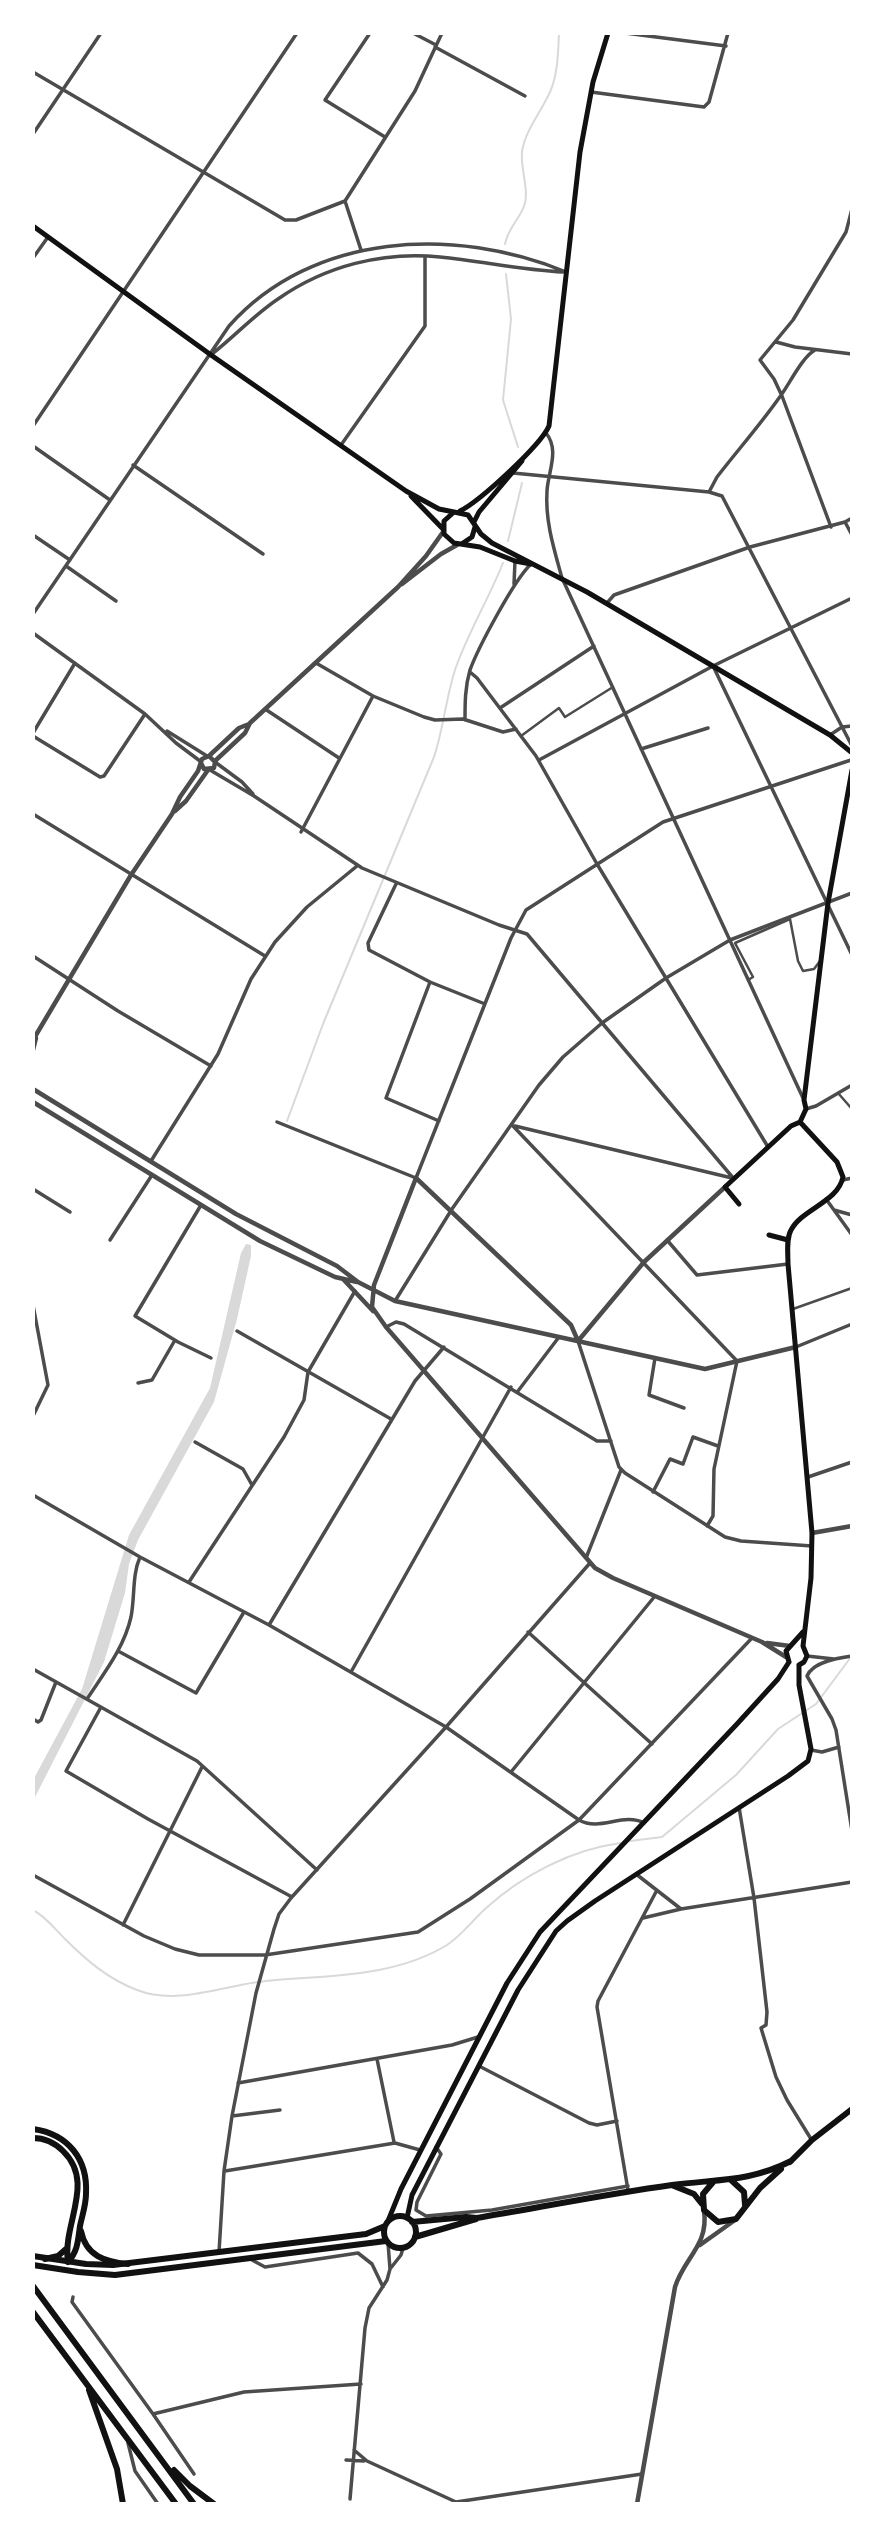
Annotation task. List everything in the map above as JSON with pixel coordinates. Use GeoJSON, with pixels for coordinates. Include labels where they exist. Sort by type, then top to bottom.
{"type":"FeatureCollection","features":[{"type":"Feature","properties":{"kind":"main road"},"geometry":{"type":"LineString","coordinates":[[460,544],[472,537],[474,523],[546,433],[550,423],[580,152],[591,92],[608,33]]}},
{"type":"Feature","properties":{"kind":"main road"},"geometry":{"type":"LineString","coordinates":[[33,226],[406,491],[439,509],[466,513],[484,537],[500,551],[512,559],[531,564]]}},
{"type":"Feature","properties":{"kind":"main road"},"geometry":{"type":"LineString","coordinates":[[443,531],[445,519],[480,498],[523,459]]}},
{"type":"Feature","properties":{"kind":"main road"},"geometry":{"type":"LineString","coordinates":[[406,491],[449,540],[509,551],[562,578],[830,735],[852,750],[852,760]]}},
{"type":"Feature","properties":{"kind":"main road"},"geometry":{"type":"LineString","coordinates":[[738,1204],[724,1187],[790,1126],[800,1122],[806,1108],[804,1100],[828,903],[852,769]]}},
{"type":"Feature","properties":{"kind":"main road"},"geometry":{"type":"LineString","coordinates":[[799,1665],[807,1656],[803,1646],[813,1546],[788,1240],[792,1227],[839,1187],[842,1180],[838,1164],[800,1122]]}},
{"type":"Feature","properties":{"kind":"main road"},"geometry":{"type":"LineString","coordinates":[[769,1236],[788,1240]]}},
{"type":"Feature","properties":{"kind":"main road"},"geometry":{"type":"LineString","coordinates":[[799,1665],[810,1758],[567,1921],[548,1942],[517,1990],[412,2195],[410,2220],[416,2229],[415,2237],[411,2244],[403,2248],[387,2242],[384,2234],[386,2224],[507,1983],[537,1937],[769,1689],[787,1660],[791,1645],[802,1636],[806,1626]]}},
{"type":"Feature","properties":{"kind":"main road"},"geometry":{"type":"LineString","coordinates":[[791,1645],[803,1646]]}},
{"type":"Feature","properties":{"kind":"main road"},"geometry":{"type":"LineString","coordinates":[[787,1660],[799,1665]]}},
{"type":"Feature","properties":{"kind":"main road"},"geometry":{"type":"LineString","coordinates":[[537,1937],[548,1942]]}},
{"type":"Feature","properties":{"kind":"main road"},"geometry":{"type":"LineString","coordinates":[[672,2185],[694,2194],[703,2208],[718,2222],[736,2218],[760,2188],[812,2140],[852,2109]]}},
{"type":"Feature","properties":{"kind":"main road"},"geometry":{"type":"LineString","coordinates":[[33,2129],[61,2138],[80,2159],[85,2176],[86,2196],[75,2255],[68,2262],[51,2268]]}},
{"type":"Feature","properties":{"kind":"main road"},"geometry":{"type":"LineString","coordinates":[[33,2137],[47,2140],[62,2150],[73,2164],[78,2192],[66,2249],[68,2262],[78,2272]]}},
{"type":"Feature","properties":{"kind":"main road"},"geometry":{"type":"LineString","coordinates":[[415,2237],[477,2218],[628,2189],[747,2178],[765,2174],[791,2161]]}},
{"type":"Feature","properties":{"kind":"main road"},"geometry":{"type":"LineString","coordinates":[[726,2179],[737,2183],[744,2192],[744,2209]]}},
{"type":"Feature","properties":{"kind":"main road"},"geometry":{"type":"LineString","coordinates":[[703,2208],[703,2193],[710,2183],[716,2180]]}},
{"type":"Feature","properties":{"kind":"main road"},"geometry":{"type":"LineString","coordinates":[[33,2256],[113,2266],[366,2234],[397,2216],[410,2220],[477,2218]]}},
{"type":"Feature","properties":{"kind":"main road"},"geometry":{"type":"LineString","coordinates":[[80,2226],[81,2235],[91,2252],[108,2262],[128,2264]]}},
{"type":"Feature","properties":{"kind":"main road"},"geometry":{"type":"LineString","coordinates":[[34,2265],[115,2275],[387,2242]]}},
{"type":"Feature","properties":{"kind":"main road"},"geometry":{"type":"LineString","coordinates":[[45,2259],[58,2256],[66,2249]]}},
{"type":"Feature","properties":{"kind":"main road"},"geometry":{"type":"LineString","coordinates":[[33,2286],[194,2504]]}},
{"type":"Feature","properties":{"kind":"main road"},"geometry":{"type":"LineString","coordinates":[[33,2312],[176,2504]]}},
{"type":"Feature","properties":{"kind":"main road"},"geometry":{"type":"LineString","coordinates":[[86,2382],[117,2469],[123,2504]]}},
{"type":"Feature","properties":{"kind":"main road"},"geometry":{"type":"LineString","coordinates":[[160,2456],[190,2486],[214,2504]]}},
{"type":"Feature","properties":{"kind":"street"},"geometry":{"type":"LineString","coordinates":[[33,134],[101,33]]}},
{"type":"Feature","properties":{"kind":"street"},"geometry":{"type":"LineString","coordinates":[[33,426],[297,33]]}},
{"type":"Feature","properties":{"kind":"street"},"geometry":{"type":"LineString","coordinates":[[370,33],[325,100],[384,137]]}},
{"type":"Feature","properties":{"kind":"street"},"geometry":{"type":"LineString","coordinates":[[413,33],[525,96]]}},
{"type":"Feature","properties":{"kind":"street"},"geometry":{"type":"LineString","coordinates":[[33,72],[285,220],[296,220],[345,201],[415,92],[442,33]]}},
{"type":"Feature","properties":{"kind":"street"},"geometry":{"type":"LineString","coordinates":[[625,33],[726,46]]}},
{"type":"Feature","properties":{"kind":"street"},"geometry":{"type":"LineString","coordinates":[[591,92],[699,107],[707,105],[728,33]]}},
{"type":"Feature","properties":{"kind":"street"},"geometry":{"type":"LineString","coordinates":[[345,201],[361,250]]}},
{"type":"Feature","properties":{"kind":"street"},"geometry":{"type":"LineString","coordinates":[[831,527],[782,396],[760,360],[793,320],[850,226],[852,209]]}},
{"type":"Feature","properties":{"kind":"street"},"geometry":{"type":"LineString","coordinates":[[33,258],[48,237]]}},
{"type":"Feature","properties":{"kind":"street"},"geometry":{"type":"LineString","coordinates":[[33,614],[211,355],[222,335],[236,317],[271,289],[315,265],[361,250],[394,244],[438,244],[513,254],[566,272]]}},
{"type":"Feature","properties":{"kind":"street"},"geometry":{"type":"LineString","coordinates":[[211,355],[253,317],[303,284],[334,270],[365,261],[402,255],[425,256],[566,272]]}},
{"type":"Feature","properties":{"kind":"street"},"geometry":{"type":"LineString","coordinates":[[341,445],[425,326],[425,256]]}},
{"type":"Feature","properties":{"kind":"street"},"geometry":{"type":"LineString","coordinates":[[776,342],[852,354]]}},
{"type":"Feature","properties":{"kind":"street"},"geometry":{"type":"LineString","coordinates":[[709,492],[717,477],[782,396],[803,360],[815,350]]}},
{"type":"Feature","properties":{"kind":"street"},"geometry":{"type":"LineString","coordinates":[[546,433],[553,447],[548,477],[548,518],[562,578],[804,1100]]}},
{"type":"Feature","properties":{"kind":"street"},"geometry":{"type":"LineString","coordinates":[[33,446],[110,500]]}},
{"type":"Feature","properties":{"kind":"street"},"geometry":{"type":"LineString","coordinates":[[133,466],[263,554]]}},
{"type":"Feature","properties":{"kind":"street"},"geometry":{"type":"LineString","coordinates":[[513,473],[709,492],[722,496],[852,750]]}},
{"type":"Feature","properties":{"kind":"street"},"geometry":{"type":"LineString","coordinates":[[607,603],[614,595],[750,547],[831,527],[852,518]]}},
{"type":"Feature","properties":{"kind":"street"},"geometry":{"type":"LineString","coordinates":[[845,523],[852,535]]}},
{"type":"Feature","properties":{"kind":"street"},"geometry":{"type":"LineString","coordinates":[[33,1051],[35,1038],[201,763],[239,728],[250,723],[398,587],[426,556],[443,531]]}},
{"type":"Feature","properties":{"kind":"street"},"geometry":{"type":"LineString","coordinates":[[33,535],[70,560]]}},
{"type":"Feature","properties":{"kind":"street"},"geometry":{"type":"LineString","coordinates":[[398,587],[441,554],[460,544]]}},
{"type":"Feature","properties":{"kind":"street"},"geometry":{"type":"LineString","coordinates":[[512,559],[512,590]]}},
{"type":"Feature","properties":{"kind":"street"},"geometry":{"type":"LineString","coordinates":[[464,720],[470,672],[512,590],[531,564]]}},
{"type":"Feature","properties":{"kind":"street"},"geometry":{"type":"LineString","coordinates":[[65,566],[116,601]]}},
{"type":"Feature","properties":{"kind":"street"},"geometry":{"type":"LineString","coordinates":[[538,760],[713,666],[852,598]]}},
{"type":"Feature","properties":{"kind":"street"},"geometry":{"type":"LineString","coordinates":[[33,633],[145,714],[201,763],[204,769],[254,796],[360,867],[529,937],[734,1179]]}},
{"type":"Feature","properties":{"kind":"street"},"geometry":{"type":"LineString","coordinates":[[500,708],[594,646]]}},
{"type":"Feature","properties":{"kind":"street"},"geometry":{"type":"LineString","coordinates":[[75,663],[33,734],[100,777],[104,776],[145,714]]}},
{"type":"Feature","properties":{"kind":"street"},"geometry":{"type":"LineString","coordinates":[[316,663],[373,695],[435,720],[464,720],[503,732],[516,729]]}},
{"type":"Feature","properties":{"kind":"street"},"geometry":{"type":"LineString","coordinates":[[713,666],[852,954]]}},
{"type":"Feature","properties":{"kind":"street"},"geometry":{"type":"LineString","coordinates":[[470,672],[538,760],[597,864],[768,1147]]}},
{"type":"Feature","properties":{"kind":"street"},"geometry":{"type":"LineString","coordinates":[[521,736],[559,708],[565,717],[613,687]]}},
{"type":"Feature","properties":{"kind":"street"},"geometry":{"type":"LineString","coordinates":[[302,830],[373,695]]}},
{"type":"Feature","properties":{"kind":"street"},"geometry":{"type":"LineString","coordinates":[[265,709],[340,759]]}},
{"type":"Feature","properties":{"kind":"street"},"geometry":{"type":"LineString","coordinates":[[172,814],[186,801],[209,770],[214,768],[215,761],[245,733],[250,723]]}},
{"type":"Feature","properties":{"kind":"street"},"geometry":{"type":"LineString","coordinates":[[830,735],[842,727],[852,726]]}},
{"type":"Feature","properties":{"kind":"street"},"geometry":{"type":"LineString","coordinates":[[641,749],[708,728]]}},
{"type":"Feature","properties":{"kind":"street"},"geometry":{"type":"LineString","coordinates":[[162,729],[208,755],[242,782],[254,796]]}},
{"type":"Feature","properties":{"kind":"street"},"geometry":{"type":"LineString","coordinates":[[374,1313],[373,1290],[485,1004],[526,910],[673,818],[852,760]]}},
{"type":"Feature","properties":{"kind":"street"},"geometry":{"type":"LineString","coordinates":[[33,814],[265,956]]}},
{"type":"Feature","properties":{"kind":"street"},"geometry":{"type":"LineString","coordinates":[[151,1161],[211,1066],[251,979],[265,956],[307,907],[360,867]]}},
{"type":"Feature","properties":{"kind":"street"},"geometry":{"type":"LineString","coordinates":[[818,881],[824,884],[833,883]]}},
{"type":"Feature","properties":{"kind":"street"},"geometry":{"type":"LineString","coordinates":[[395,883],[368,947],[374,954],[430,982],[485,1004]]}},
{"type":"Feature","properties":{"kind":"street"},"geometry":{"type":"LineString","coordinates":[[395,1301],[452,1209],[539,1085],[563,1057],[602,1023],[666,978],[730,940],[852,893]]}},
{"type":"Feature","properties":{"kind":"street"},"geometry":{"type":"LineString","coordinates":[[748,980],[754,977],[735,943],[790,919],[799,961],[803,971],[808,971],[814,969],[821,960],[825,942]]}},
{"type":"Feature","properties":{"kind":"street"},"geometry":{"type":"LineString","coordinates":[[33,956],[211,1066]]}},
{"type":"Feature","properties":{"kind":"street"},"geometry":{"type":"LineString","coordinates":[[430,982],[386,1098],[439,1121]]}},
{"type":"Feature","properties":{"kind":"street"},"geometry":{"type":"LineString","coordinates":[[806,1108],[852,1085]]}},
{"type":"Feature","properties":{"kind":"street"},"geometry":{"type":"LineString","coordinates":[[33,1089],[252,1223],[337,1266],[358,1282],[395,1301],[705,1369],[796,1347],[852,1324]]}},
{"type":"Feature","properties":{"kind":"street"},"geometry":{"type":"LineString","coordinates":[[838,1093],[852,1109]]}},
{"type":"Feature","properties":{"kind":"street"},"geometry":{"type":"LineString","coordinates":[[33,1102],[260,1241],[343,1279],[358,1282]]}},
{"type":"Feature","properties":{"kind":"street"},"geometry":{"type":"LineString","coordinates":[[277,1122],[416,1178],[452,1209],[571,1325],[621,1470],[725,1537],[741,1541],[813,1546]]}},
{"type":"Feature","properties":{"kind":"street"},"geometry":{"type":"LineString","coordinates":[[512,1125],[734,1179]]}},
{"type":"Feature","properties":{"kind":"street"},"geometry":{"type":"LineString","coordinates":[[512,1125],[737,1361]]}},
{"type":"Feature","properties":{"kind":"street"},"geometry":{"type":"LineString","coordinates":[[110,1240],[152,1175]]}},
{"type":"Feature","properties":{"kind":"street"},"geometry":{"type":"LineString","coordinates":[[842,1180],[852,1178]]}},
{"type":"Feature","properties":{"kind":"street"},"geometry":{"type":"LineString","coordinates":[[578,1341],[644,1262],[724,1187]]}},
{"type":"Feature","properties":{"kind":"street"},"geometry":{"type":"LineString","coordinates":[[33,1189],[70,1212]]}},
{"type":"Feature","properties":{"kind":"street"},"geometry":{"type":"LineString","coordinates":[[826,1199],[852,1235]]}},
{"type":"Feature","properties":{"kind":"street"},"geometry":{"type":"LineString","coordinates":[[201,1205],[135,1315],[211,1359]]}},
{"type":"Feature","properties":{"kind":"street"},"geometry":{"type":"LineString","coordinates":[[835,1210],[852,1215]]}},
{"type":"Feature","properties":{"kind":"street"},"geometry":{"type":"LineString","coordinates":[[667,1240],[697,1275],[788,1264]]}},
{"type":"Feature","properties":{"kind":"street"},"geometry":{"type":"LineString","coordinates":[[343,1279],[588,1561],[603,1574],[752,1637],[787,1660]]}},
{"type":"Feature","properties":{"kind":"street"},"geometry":{"type":"LineString","coordinates":[[793,1309],[852,1287]]}},
{"type":"Feature","properties":{"kind":"street"},"geometry":{"type":"LineString","coordinates":[[189,1583],[284,1437],[304,1400],[308,1372],[355,1292]]}},
{"type":"Feature","properties":{"kind":"street"},"geometry":{"type":"LineString","coordinates":[[33,1305],[48,1385],[33,1416]]}},
{"type":"Feature","properties":{"kind":"street"},"geometry":{"type":"LineString","coordinates":[[386,1327],[398,1321],[597,1441],[611,1441]]}},
{"type":"Feature","properties":{"kind":"street"},"geometry":{"type":"LineString","coordinates":[[237,1331],[391,1419]]}},
{"type":"Feature","properties":{"kind":"street"},"geometry":{"type":"LineString","coordinates":[[518,1391],[559,1337]]}},
{"type":"Feature","properties":{"kind":"street"},"geometry":{"type":"LineString","coordinates":[[138,1382],[152,1380],[175,1340]]}},
{"type":"Feature","properties":{"kind":"street"},"geometry":{"type":"LineString","coordinates":[[270,1625],[391,1419],[423,1369],[444,1347]]}},
{"type":"Feature","properties":{"kind":"street"},"geometry":{"type":"LineString","coordinates":[[655,1358],[649,1395],[684,1408]]}},
{"type":"Feature","properties":{"kind":"street"},"geometry":{"type":"LineString","coordinates":[[707,1526],[713,1517],[714,1471],[737,1361]]}},
{"type":"Feature","properties":{"kind":"street"},"geometry":{"type":"LineString","coordinates":[[351,1673],[511,1387]]}},
{"type":"Feature","properties":{"kind":"street"},"geometry":{"type":"LineString","coordinates":[[653,1492],[670,1459],[683,1464],[693,1437],[718,1446]]}},
{"type":"Feature","properties":{"kind":"street"},"geometry":{"type":"LineString","coordinates":[[195,1442],[243,1469],[253,1485]]}},
{"type":"Feature","properties":{"kind":"street"},"geometry":{"type":"LineString","coordinates":[[808,1477],[852,1461]]}},
{"type":"Feature","properties":{"kind":"street"},"geometry":{"type":"LineString","coordinates":[[219,2253],[232,2116],[256,1993],[279,1914],[446,1727],[588,1561],[621,1470]]}},
{"type":"Feature","properties":{"kind":"street"},"geometry":{"type":"LineString","coordinates":[[33,1495],[140,1557],[270,1625],[446,1727],[579,1821],[593,1825],[632,1819],[644,1823]]}},
{"type":"Feature","properties":{"kind":"street"},"geometry":{"type":"LineString","coordinates":[[812,1533],[852,1525]]}},
{"type":"Feature","properties":{"kind":"street"},"geometry":{"type":"LineString","coordinates":[[87,1699],[118,1651],[131,1617],[135,1567],[140,1557]]}},
{"type":"Feature","properties":{"kind":"street"},"geometry":{"type":"LineString","coordinates":[[511,1772],[655,1596]]}},
{"type":"Feature","properties":{"kind":"street"},"geometry":{"type":"LineString","coordinates":[[118,1651],[196,1693],[227,1636],[244,1612]]}},
{"type":"Feature","properties":{"kind":"street"},"geometry":{"type":"LineString","coordinates":[[528,1632],[652,1744]]}},
{"type":"Feature","properties":{"kind":"street"},"geometry":{"type":"LineString","coordinates":[[33,1875],[155,1941],[191,1953],[265,1958],[418,1932],[470,1899],[579,1821],[752,1637]]}},
{"type":"Feature","properties":{"kind":"street"},"geometry":{"type":"LineString","coordinates":[[762,1642],[791,1645]]}},
{"type":"Feature","properties":{"kind":"street"},"geometry":{"type":"LineString","coordinates":[[807,1656],[836,1660]]}},
{"type":"Feature","properties":{"kind":"street"},"geometry":{"type":"LineString","coordinates":[[852,1656],[811,1669],[807,1676],[832,1719],[852,1831]]}},
{"type":"Feature","properties":{"kind":"street"},"geometry":{"type":"LineString","coordinates":[[33,1669],[197,1761],[317,1870]]}},
{"type":"Feature","properties":{"kind":"street"},"geometry":{"type":"LineString","coordinates":[[33,1719],[41,1721],[56,1682]]}},
{"type":"Feature","properties":{"kind":"street"},"geometry":{"type":"LineString","coordinates":[[101,1707],[66,1772],[292,1897]]}},
{"type":"Feature","properties":{"kind":"street"},"geometry":{"type":"LineString","coordinates":[[811,1750],[822,1752],[839,1747]]}},
{"type":"Feature","properties":{"kind":"street"},"geometry":{"type":"LineString","coordinates":[[123,1925],[202,1767]]}},
{"type":"Feature","properties":{"kind":"street"},"geometry":{"type":"LineString","coordinates":[[739,1807],[754,1898],[766,2012],[765,2025],[761,2028],[776,2077],[812,2140]]}},
{"type":"Feature","properties":{"kind":"street"},"geometry":{"type":"LineString","coordinates":[[636,1874],[681,1909]]}},
{"type":"Feature","properties":{"kind":"street"},"geometry":{"type":"LineString","coordinates":[[643,1917],[852,1882]]}},
{"type":"Feature","properties":{"kind":"street"},"geometry":{"type":"LineString","coordinates":[[436,2147],[442,2154],[416,2202],[416,2210],[426,2216],[492,2210],[628,2189],[597,2007],[657,1890]]}},
{"type":"Feature","properties":{"kind":"street"},"geometry":{"type":"LineString","coordinates":[[238,2083],[453,2045],[480,2037]]}},
{"type":"Feature","properties":{"kind":"street"},"geometry":{"type":"LineString","coordinates":[[377,2059],[395,2143]]}},
{"type":"Feature","properties":{"kind":"street"},"geometry":{"type":"LineString","coordinates":[[479,2066],[589,2123],[597,2125],[617,2121]]}},
{"type":"Feature","properties":{"kind":"street"},"geometry":{"type":"LineString","coordinates":[[232,2116],[280,2110]]}},
{"type":"Feature","properties":{"kind":"street"},"geometry":{"type":"LineString","coordinates":[[225,2171],[395,2143],[422,2151]]}},
{"type":"Feature","properties":{"kind":"street"},"geometry":{"type":"LineString","coordinates":[[637,2504],[675,2287],[705,2232],[703,2208]]}},
{"type":"Feature","properties":{"kind":"street"},"geometry":{"type":"LineString","coordinates":[[699,2245],[730,2225],[736,2218]]}},
{"type":"Feature","properties":{"kind":"street"},"geometry":{"type":"LineString","coordinates":[[387,2242],[390,2269]]}},
{"type":"Feature","properties":{"kind":"street"},"geometry":{"type":"LineString","coordinates":[[350,2499],[367,2315],[403,2248]]}},
{"type":"Feature","properties":{"kind":"street"},"geometry":{"type":"LineString","coordinates":[[250,2259],[265,2267],[358,2253],[372,2264],[383,2287]]}},
{"type":"Feature","properties":{"kind":"street"},"geometry":{"type":"LineString","coordinates":[[73,2297],[72,2302],[194,2474]]}},
{"type":"Feature","properties":{"kind":"street"},"geometry":{"type":"LineString","coordinates":[[153,2414],[244,2392],[360,2384]]}},
{"type":"Feature","properties":{"kind":"street"},"geometry":{"type":"LineString","coordinates":[[127,2437],[135,2471],[158,2504]]}},
{"type":"Feature","properties":{"kind":"street"},"geometry":{"type":"LineString","coordinates":[[354,2450],[367,2461],[450,2501],[461,2502],[642,2474]]}},
{"type":"Feature","properties":{"kind":"street"},"geometry":{"type":"LineString","coordinates":[[346,2460],[367,2461]]}},
{"type":"Feature","properties":{"kind":"shaded area"},"geometry":{"type":"Polygon","coordinates":[[[246,1244],[251,1245],[251,1256],[214,1402],[138,1540],[129,1564],[125,1593],[104,1662],[33,1801],[33,1780],[82,1689],[129,1535],[210,1388],[241,1253],[246,1244]]]}},
{"type":"Feature","properties":{"kind":"waterway"},"geometry":{"type":"LineString","coordinates":[[505,244],[526,200],[522,151],[527,135],[553,85],[559,33]]}},
{"type":"Feature","properties":{"kind":"waterway"},"geometry":{"type":"LineString","coordinates":[[506,274],[511,319],[503,400],[518,447]]}},
{"type":"Feature","properties":{"kind":"waterway"},"geometry":{"type":"LineString","coordinates":[[508,541],[522,483]]}},
{"type":"Feature","properties":{"kind":"waterway"},"geometry":{"type":"LineString","coordinates":[[287,1121],[323,1024],[434,757],[456,667],[503,563]]}},
{"type":"Feature","properties":{"kind":"waterway"},"geometry":{"type":"LineString","coordinates":[[630,1841],[662,1837],[736,1775],[778,1729],[816,1704],[851,1657]]}},
{"type":"Feature","properties":{"kind":"waterway"},"geometry":{"type":"LineString","coordinates":[[33,1910],[107,1975],[137,1990],[169,1996],[185,1995],[250,1983],[336,1976],[405,1964],[447,1945],[499,1897],[531,1875],[584,1851],[621,1843]]}}]}
